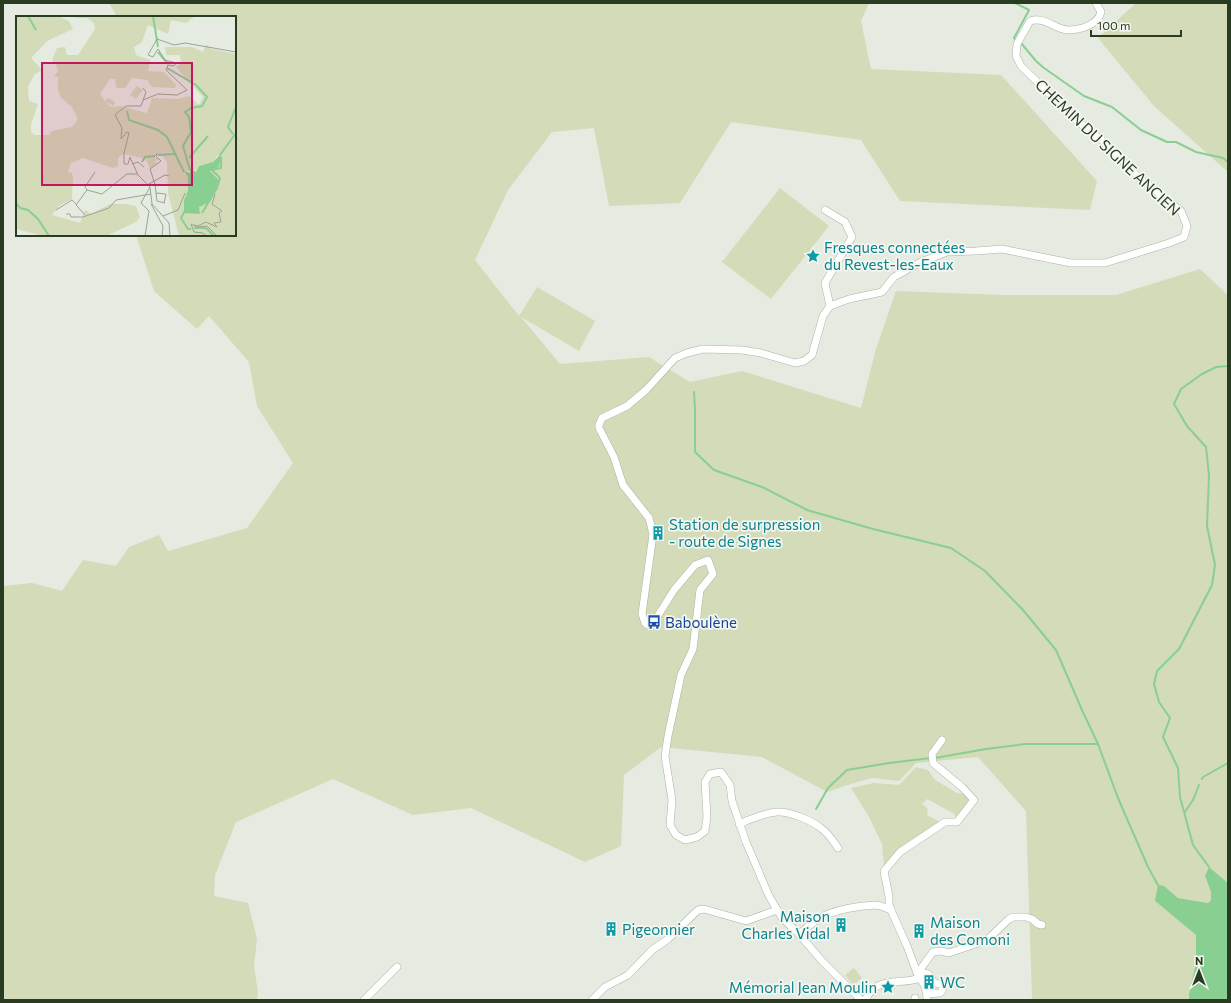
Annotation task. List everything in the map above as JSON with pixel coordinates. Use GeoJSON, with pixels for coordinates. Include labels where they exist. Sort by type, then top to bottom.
{"type":"FeatureCollection","features":[{"type":"Feature","properties":{"kind":"street","name":"CHEMIN DU SIGNE ANCIEN"},"geometry":{"type":"LineString","coordinates":[[830,306],[849,299],[882,292],[894,277],[921,262],[947,252],[1002,249],[1071,263],[1105,263],[1169,244],[1184,237],[1188,226],[1181,211],[1138,177],[1103,141],[1077,121],[1021,66],[1016,56],[1017,44],[1030,21],[1037,19],[1067,30],[1081,28],[1094,24],[1101,15],[1096,3]]}},
{"type":"Feature","properties":{"kind":"street"},"geometry":{"type":"LineString","coordinates":[[825,210],[845,222],[852,237],[825,283],[830,306],[823,316],[812,355],[804,361],[795,364],[761,353],[742,350],[703,349],[687,353],[675,358],[646,390],[627,406],[602,418],[599,425],[601,433],[614,457],[623,485],[649,518],[653,534],[642,614],[645,622],[648,625],[654,622],[674,590],[695,565],[708,560],[712,574],[700,590],[693,649],[681,675],[668,736],[665,756],[672,800],[670,826],[676,835],[685,840],[697,837],[705,831],[707,817],[705,782],[710,774],[721,772],[730,785],[732,801],[739,824],[768,896],[782,918],[799,934],[822,961],[860,1000]]}},
{"type":"Feature","properties":{"kind":"street"},"geometry":{"type":"LineString","coordinates":[[865,1000],[877,986],[888,983],[909,982],[919,976],[923,973],[932,977],[933,982],[942,985],[943,988],[940,993],[927,997],[922,981],[919,976],[891,910],[884,871],[900,852],[945,822],[957,822],[974,800],[962,787],[933,762],[932,754],[942,740]]}},
{"type":"Feature","properties":{"kind":"street"},"geometry":{"type":"LineString","coordinates":[[739,824],[766,814],[785,812],[796,815],[822,828],[838,848]]}},
{"type":"Feature","properties":{"kind":"street"},"geometry":{"type":"LineString","coordinates":[[799,934],[822,917],[840,910],[876,905],[891,910]]}},
{"type":"Feature","properties":{"kind":"street"},"geometry":{"type":"LineString","coordinates":[[592,1000],[605,987],[628,975],[652,950],[668,939],[698,910],[704,909],[746,921],[777,910]]}},
{"type":"Feature","properties":{"kind":"street"},"geometry":{"type":"LineString","coordinates":[[919,976],[922,968],[933,952],[941,951],[949,953],[988,940],[1009,919],[1026,917],[1032,918],[1038,924],[1042,925]]}},
{"type":"Feature","properties":{"kind":"street"},"geometry":{"type":"LineString","coordinates":[[364,1000],[396,967]]}},
{"type":"Feature","properties":{"kind":"shaded area"},"geometry":{"type":"Polygon","coordinates":[[[109,3],[869,3],[861,21],[871,69],[1001,75],[1097,181],[1090,210],[900,201],[861,140],[731,122],[680,203],[609,206],[594,128],[552,132],[508,190],[475,260],[519,316],[537,287],[595,321],[579,351],[521,317],[560,364],[649,357],[690,382],[742,371],[861,408],[876,349],[896,291],[1003,295],[1116,295],[1200,269],[1228,295],[1228,883],[1209,867],[1205,876],[1211,892],[1211,900],[1208,903],[1178,898],[1164,886],[1155,901],[1196,935],[1196,963],[1189,1000],[1032,1000],[1026,811],[978,757],[916,763],[899,781],[872,778],[827,792],[762,757],[661,747],[624,775],[621,846],[585,862],[471,808],[413,815],[333,779],[236,822],[215,875],[214,896],[248,903],[257,939],[254,966],[258,993],[257,1000],[3,1000],[3,586],[32,583],[62,591],[83,560],[116,566],[129,547],[159,535],[168,551],[247,528],[293,463],[257,406],[249,362],[209,316],[197,329],[154,291],[136,236],[236,236],[236,16],[116,16],[109,3]]]}},
{"type":"Feature","properties":{"kind":"shaded area"},"geometry":{"type":"Polygon","coordinates":[[[1135,3],[1228,3],[1228,172],[1154,106],[1098,38],[1135,3]]]}},
{"type":"Feature","properties":{"kind":"shaded area"},"geometry":{"type":"Polygon","coordinates":[[[780,188],[829,226],[771,299],[722,262],[780,188]]]}},
{"type":"Feature","properties":{"kind":"shaded area"},"geometry":{"type":"Polygon","coordinates":[[[916,767],[928,770],[935,780],[957,793],[965,794],[970,800],[958,818],[953,813],[927,799],[922,804],[928,809],[927,815],[940,822],[884,866],[882,844],[868,815],[851,788],[874,783],[899,785],[916,767]]]}},
{"type":"Feature","properties":{"kind":"shaded area"},"geometry":{"type":"Polygon","coordinates":[[[1209,867],[1228,883],[1228,1000],[1189,1000],[1196,963],[1196,935],[1155,901],[1158,885],[1164,886],[1178,898],[1208,903],[1211,900],[1211,892],[1205,876],[1209,867]]]}},
{"type":"Feature","properties":{"kind":"shaded area"},"geometry":{"type":"Polygon","coordinates":[[[854,968],[862,978],[853,985],[845,975],[854,968]]]}},
{"type":"Feature","properties":{"kind":"waterway"},"geometry":{"type":"LineString","coordinates":[[1015,3],[1029,10],[1014,38],[1015,39]]}},
{"type":"Feature","properties":{"kind":"waterway"},"geometry":{"type":"LineString","coordinates":[[1021,43],[1044,68],[1084,96],[1112,107],[1141,130],[1167,142],[1176,142],[1196,152],[1223,158],[1228,162]]}},
{"type":"Feature","properties":{"kind":"waterway"},"geometry":{"type":"LineString","coordinates":[[1209,867],[1193,845],[1180,797],[1178,768],[1163,737],[1170,718],[1159,702],[1154,684],[1157,671],[1179,649],[1212,585],[1215,565],[1207,526],[1209,475],[1206,447],[1187,426],[1174,404],[1181,389],[1202,374],[1216,367],[1228,366]]}},
{"type":"Feature","properties":{"kind":"waterway"},"geometry":{"type":"LineString","coordinates":[[694,392],[695,452],[714,470],[762,487],[807,510],[873,529],[951,548],[985,571],[1023,610],[1056,650],[1098,744],[1118,798],[1148,867],[1159,887]]}},
{"type":"Feature","properties":{"kind":"waterway"},"geometry":{"type":"LineString","coordinates":[[935,758],[1025,744],[1098,744]]}},
{"type":"Feature","properties":{"kind":"waterway"},"geometry":{"type":"LineString","coordinates":[[816,809],[828,788],[847,770],[931,758]]}},
{"type":"Feature","properties":{"kind":"waterway"},"geometry":{"type":"LineString","coordinates":[[1202,779],[1228,763]]}},
{"type":"Feature","properties":{"kind":"waterway"},"geometry":{"type":"LineString","coordinates":[[1185,812],[1193,800],[1199,785]]}},
{"type":"Feature","properties":{"kind":"place","name":"Fresques connectées du Revest-les-Eaux"},"geometry":{"type":"Point","coordinates":[813,256]}},
{"type":"Feature","properties":{"kind":"place","name":"Station de surpression - route de Signes"},"geometry":{"type":"Point","coordinates":[658,533]}},
{"type":"Feature","properties":{"kind":"place","name":"Baboulène"},"geometry":{"type":"Point","coordinates":[654,622]}},
{"type":"Feature","properties":{"kind":"place","name":"Maison Charles Vidal"},"geometry":{"type":"Point","coordinates":[841,925]}},
{"type":"Feature","properties":{"kind":"place","name":"Pigeonnier"},"geometry":{"type":"Point","coordinates":[611,929]}},
{"type":"Feature","properties":{"kind":"place","name":"Maison des Comoni"},"geometry":{"type":"Point","coordinates":[919,931]}},
{"type":"Feature","properties":{"kind":"place","name":"WC"},"geometry":{"type":"Point","coordinates":[929,982]}},
{"type":"Feature","properties":{"kind":"place","name":"Mémorial Jean Moulin"},"geometry":{"type":"Point","coordinates":[888,987]}}]}
